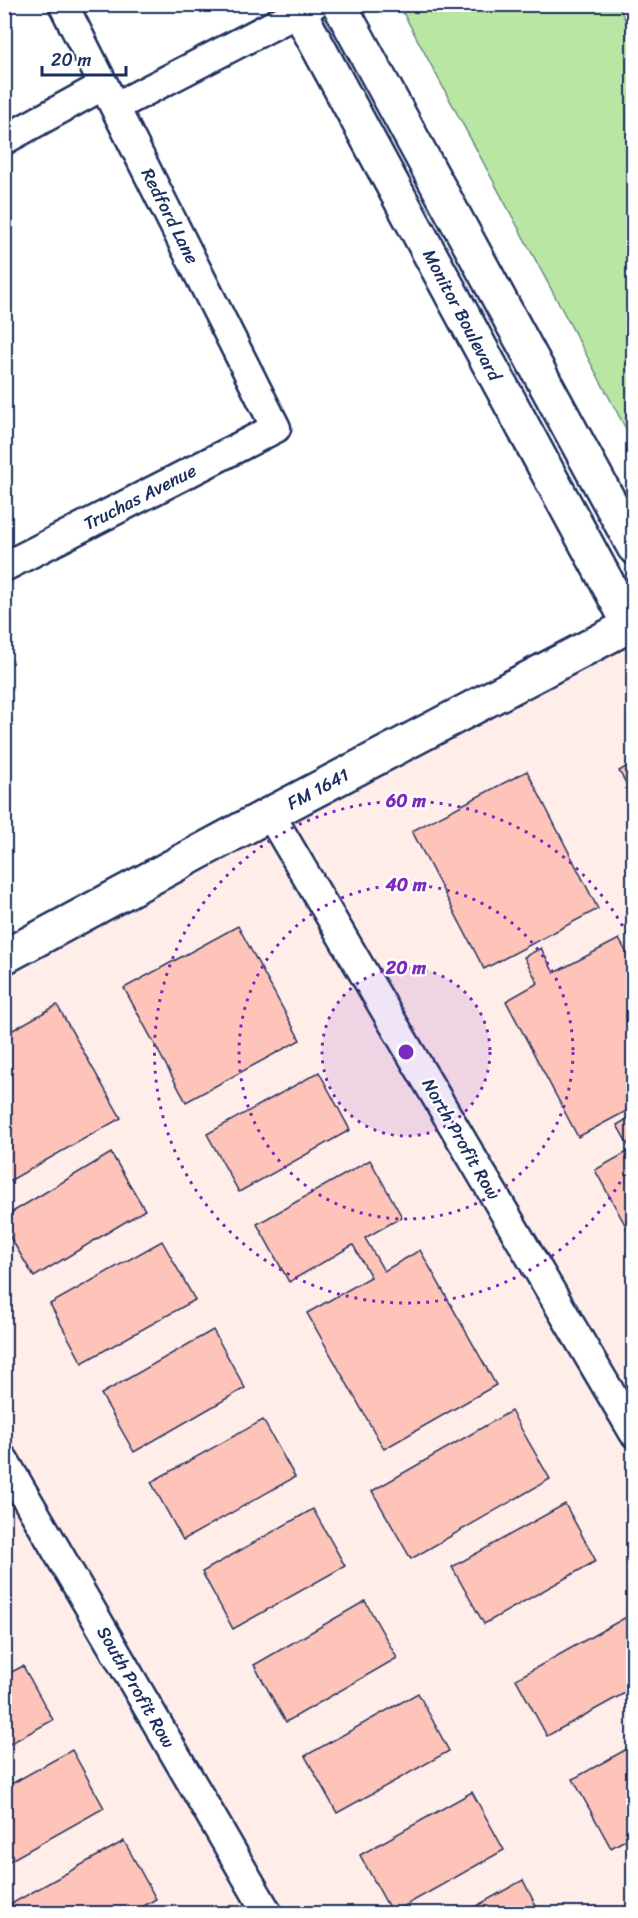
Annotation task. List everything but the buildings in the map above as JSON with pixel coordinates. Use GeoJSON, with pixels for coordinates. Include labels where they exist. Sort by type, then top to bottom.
{"type":"FeatureCollection","features":[{"type":"Feature","properties":{"kind":"street","name":"Redford Lane"},"geometry":{"type":"LineString","coordinates":[[63,4],[276,428]]}},
{"type":"Feature","properties":{"kind":"street"},"geometry":{"type":"LineString","coordinates":[[339,4],[633,548]]}},
{"type":"Feature","properties":{"kind":"street"},"geometry":{"type":"LineString","coordinates":[[4,141],[109,96],[303,7]]}},
{"type":"Feature","properties":{"kind":"street","name":"Monitor Boulevard"},"geometry":{"type":"LineString","coordinates":[[303,7],[632,624]]}},
{"type":"Feature","properties":{"kind":"street","name":"Truchas Avenue"},"geometry":{"type":"LineString","coordinates":[[4,567],[276,428]]}},
{"type":"Feature","properties":{"kind":"street","name":"FM 1641"},"geometry":{"type":"LineString","coordinates":[[4,957],[632,624]]}},
{"type":"Feature","properties":{"kind":"street","name":"North Profit Row"},"geometry":{"type":"LineString","coordinates":[[270,814],[633,1433]]}},
{"type":"Feature","properties":{"kind":"street","name":"South Profit Row"},"geometry":{"type":"LineString","coordinates":[[4,1460],[268,1914]]}},
{"type":"Feature","properties":{"kind":"shaded area"},"geometry":{"type":"Polygon","coordinates":[[[633,615],[633,1913],[5,1914],[5,950],[633,615]]]}},
{"type":"Feature","properties":{"kind":"green space"},"geometry":{"type":"Polygon","coordinates":[[[399,5],[618,5],[634,38],[633,442],[399,5]]]}}]}
